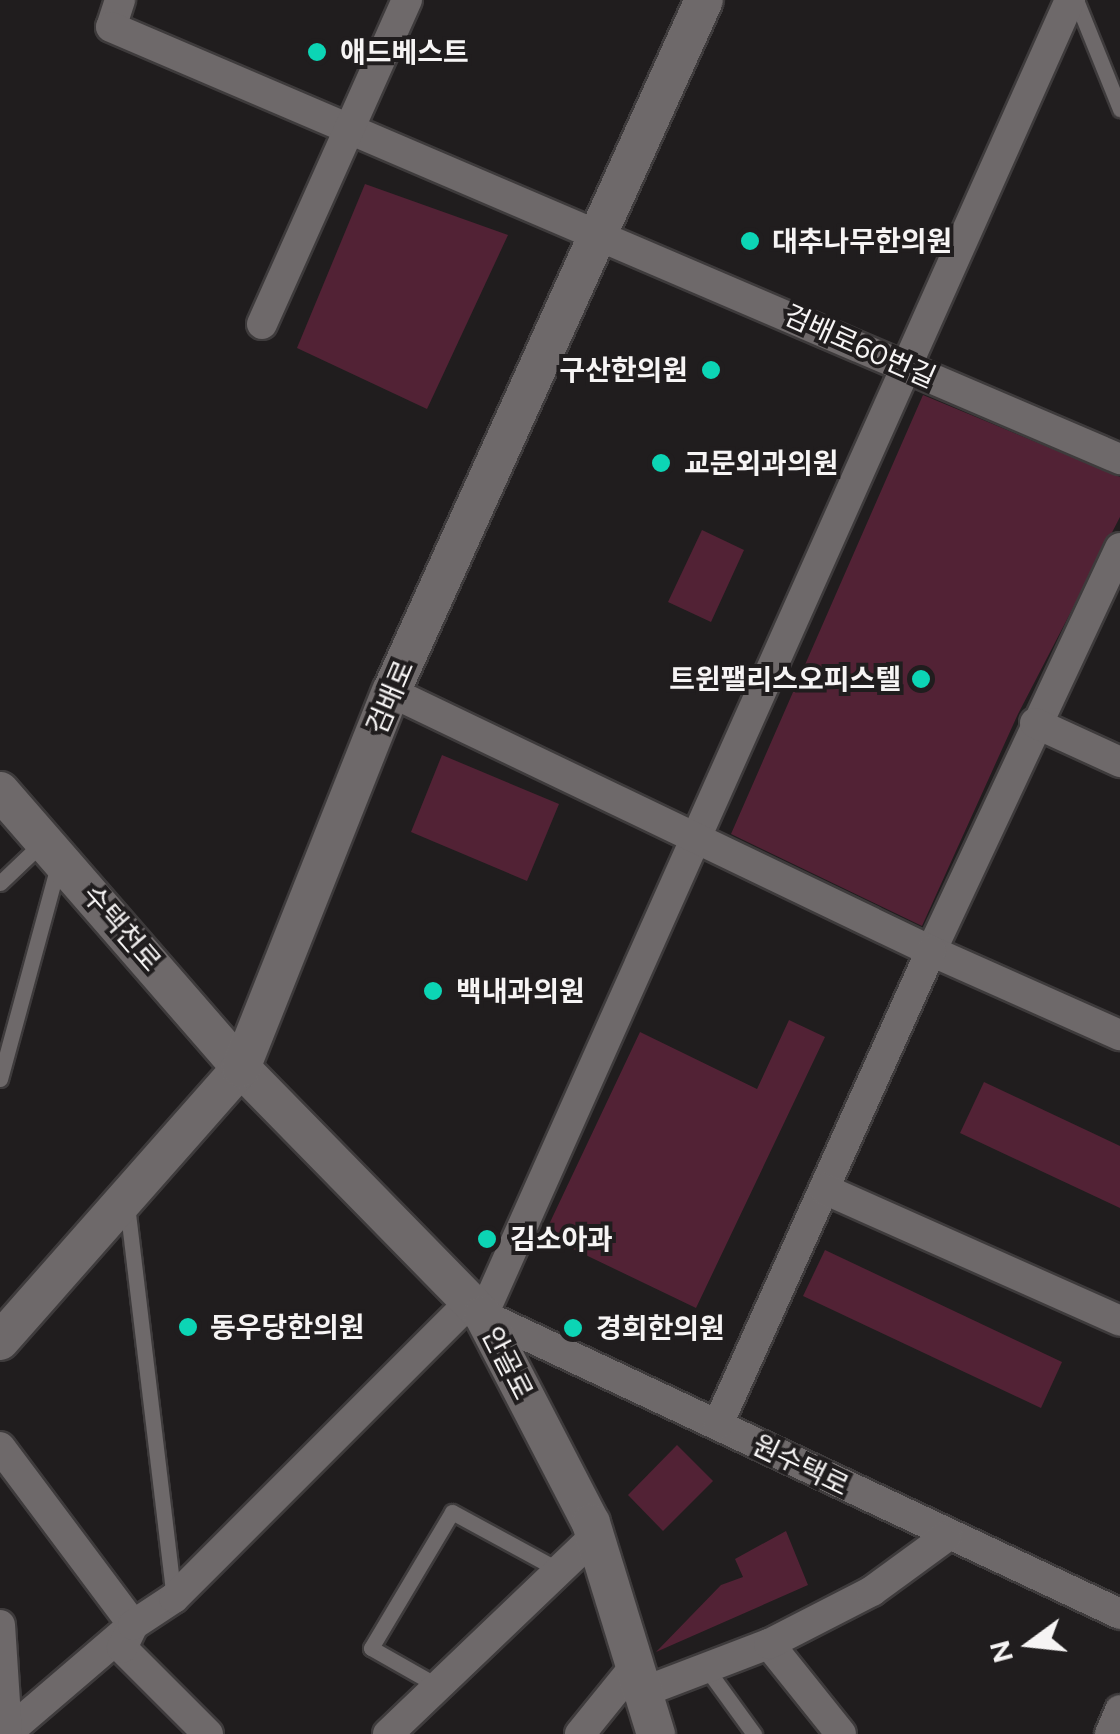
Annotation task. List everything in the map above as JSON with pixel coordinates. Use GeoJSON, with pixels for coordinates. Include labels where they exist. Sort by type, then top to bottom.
{"type":"FeatureCollection","features":[{"type":"Feature","properties":{"kind":"street","name":"검배로60번길"},"geometry":{"type":"LineString","coordinates":[[120,0],[110,27],[600,232],[1120,459]]}},
{"type":"Feature","properties":{"kind":"street"},"geometry":{"type":"LineString","coordinates":[[262,324],[353,129],[407,0]]}},
{"type":"Feature","properties":{"kind":"street","name":"검배로"},"geometry":{"type":"LineString","coordinates":[[1,1334],[127,1201],[241,1068],[391,692],[704,0]]}},
{"type":"Feature","properties":{"kind":"street"},"geometry":{"type":"LineString","coordinates":[[7,1734],[133,1624],[174,1598],[476,1309],[694,843],[905,366],[1074,0]]}},
{"type":"Feature","properties":{"kind":"street"},"geometry":{"type":"LineString","coordinates":[[718,1424],[1035,722],[1120,548]]}},
{"type":"Feature","properties":{"kind":"street"},"geometry":{"type":"LineString","coordinates":[[391,692],[694,843],[1120,1035]]}},
{"type":"Feature","properties":{"kind":"street"},"geometry":{"type":"LineString","coordinates":[[1035,722],[1120,762]]}},
{"type":"Feature","properties":{"kind":"street","name":"수택천로"},"geometry":{"type":"LineString","coordinates":[[0,791],[241,1068]]}},
{"type":"Feature","properties":{"kind":"street","name":"안골로"},"geometry":{"type":"LineString","coordinates":[[241,1068],[476,1309],[595,1536],[656,1734]]}},
{"type":"Feature","properties":{"kind":"street"},"geometry":{"type":"LineString","coordinates":[[824,1189],[1120,1322]]}},
{"type":"Feature","properties":{"kind":"street","name":"원수택로"},"geometry":{"type":"LineString","coordinates":[[476,1309],[946,1537],[1120,1614]]}},
{"type":"Feature","properties":{"kind":"street"},"geometry":{"type":"LineString","coordinates":[[0,1446],[133,1624]]}},
{"type":"Feature","properties":{"kind":"street"},"geometry":{"type":"LineString","coordinates":[[388,1734],[595,1536]]}},
{"type":"Feature","properties":{"kind":"street"},"geometry":{"type":"LineString","coordinates":[[580,1734],[639,1679],[706,1668],[769,1644],[872,1591],[946,1537]]}},
{"type":"Feature","properties":{"kind":"street"},"geometry":{"type":"LineString","coordinates":[[133,1624],[122,1648],[208,1734]]}},
{"type":"Feature","properties":{"kind":"street"},"geometry":{"type":"LineString","coordinates":[[0,1625],[7,1734]]}},
{"type":"Feature","properties":{"kind":"street"},"geometry":{"type":"LineString","coordinates":[[769,1644],[841,1734]]}},
{"type":"Feature","properties":{"kind":"street"},"geometry":{"type":"LineString","coordinates":[[1110,1734],[1120,1710]]}},
{"type":"Feature","properties":{"kind":"lane"},"geometry":{"type":"LineString","coordinates":[[1074,0],[1120,109]]}},
{"type":"Feature","properties":{"kind":"lane"},"geometry":{"type":"LineString","coordinates":[[0,883],[53,848]]}},
{"type":"Feature","properties":{"kind":"lane"},"geometry":{"type":"LineString","coordinates":[[0,1080],[53,848]]}},
{"type":"Feature","properties":{"kind":"lane"},"geometry":{"type":"LineString","coordinates":[[127,1201],[174,1598]]}},
{"type":"Feature","properties":{"kind":"lane"},"geometry":{"type":"LineString","coordinates":[[438,1686],[370,1648],[452,1512],[559,1570]]}},
{"type":"Feature","properties":{"kind":"lane"},"geometry":{"type":"LineString","coordinates":[[706,1668],[754,1734]]}},
{"type":"Feature","properties":{"kind":"building"},"geometry":{"type":"Polygon","coordinates":[[[365,184],[508,235],[427,409],[297,348],[365,184]]]}},
{"type":"Feature","properties":{"kind":"building","name":"트윈팰리스오피스텔"},"geometry":{"type":"Polygon","coordinates":[[[923,395],[1120,477],[1120,517],[1018,714],[922,926],[731,834],[923,395]]]}},
{"type":"Feature","properties":{"kind":"building"},"geometry":{"type":"Polygon","coordinates":[[[702,530],[744,550],[711,622],[668,602],[702,530]]]}},
{"type":"Feature","properties":{"kind":"building"},"geometry":{"type":"Polygon","coordinates":[[[442,755],[559,804],[527,881],[411,832],[442,755]]]}},
{"type":"Feature","properties":{"kind":"building"},"geometry":{"type":"Polygon","coordinates":[[[789,1020],[825,1037],[696,1308],[544,1235],[640,1032],[757,1089],[789,1020]]]}},
{"type":"Feature","properties":{"kind":"building"},"geometry":{"type":"Polygon","coordinates":[[[984,1082],[1120,1146],[1120,1208],[960,1133],[984,1082]]]}},
{"type":"Feature","properties":{"kind":"building"},"geometry":{"type":"Polygon","coordinates":[[[825,1250],[1062,1362],[1041,1408],[803,1296],[825,1250]]]}},
{"type":"Feature","properties":{"kind":"building"},"geometry":{"type":"Polygon","coordinates":[[[677,1445],[713,1481],[663,1531],[628,1495],[677,1445]]]}},
{"type":"Feature","properties":{"kind":"building"},"geometry":{"type":"Polygon","coordinates":[[[786,1531],[808,1585],[656,1652],[721,1585],[743,1577],[735,1559],[786,1531]]]}},
{"type":"Feature","properties":{"kind":"place","name":"애드베스트"},"geometry":{"type":"Point","coordinates":[317,52]}},
{"type":"Feature","properties":{"kind":"place","name":"대추나무한의원"},"geometry":{"type":"Point","coordinates":[750,241]}},
{"type":"Feature","properties":{"kind":"place","name":"구산한의원"},"geometry":{"type":"Point","coordinates":[711,370]}},
{"type":"Feature","properties":{"kind":"place","name":"교문외과의원"},"geometry":{"type":"Point","coordinates":[661,463]}},
{"type":"Feature","properties":{"kind":"place","name":"트윈팰리스오피스텔"},"geometry":{"type":"Point","coordinates":[921,679]}},
{"type":"Feature","properties":{"kind":"place","name":"백내과의원"},"geometry":{"type":"Point","coordinates":[433,991]}},
{"type":"Feature","properties":{"kind":"place","name":"김소아과"},"geometry":{"type":"Point","coordinates":[487,1239]}},
{"type":"Feature","properties":{"kind":"place","name":"동우당한의원"},"geometry":{"type":"Point","coordinates":[188,1327]}},
{"type":"Feature","properties":{"kind":"place","name":"경희한의원"},"geometry":{"type":"Point","coordinates":[573,1328]}}]}
